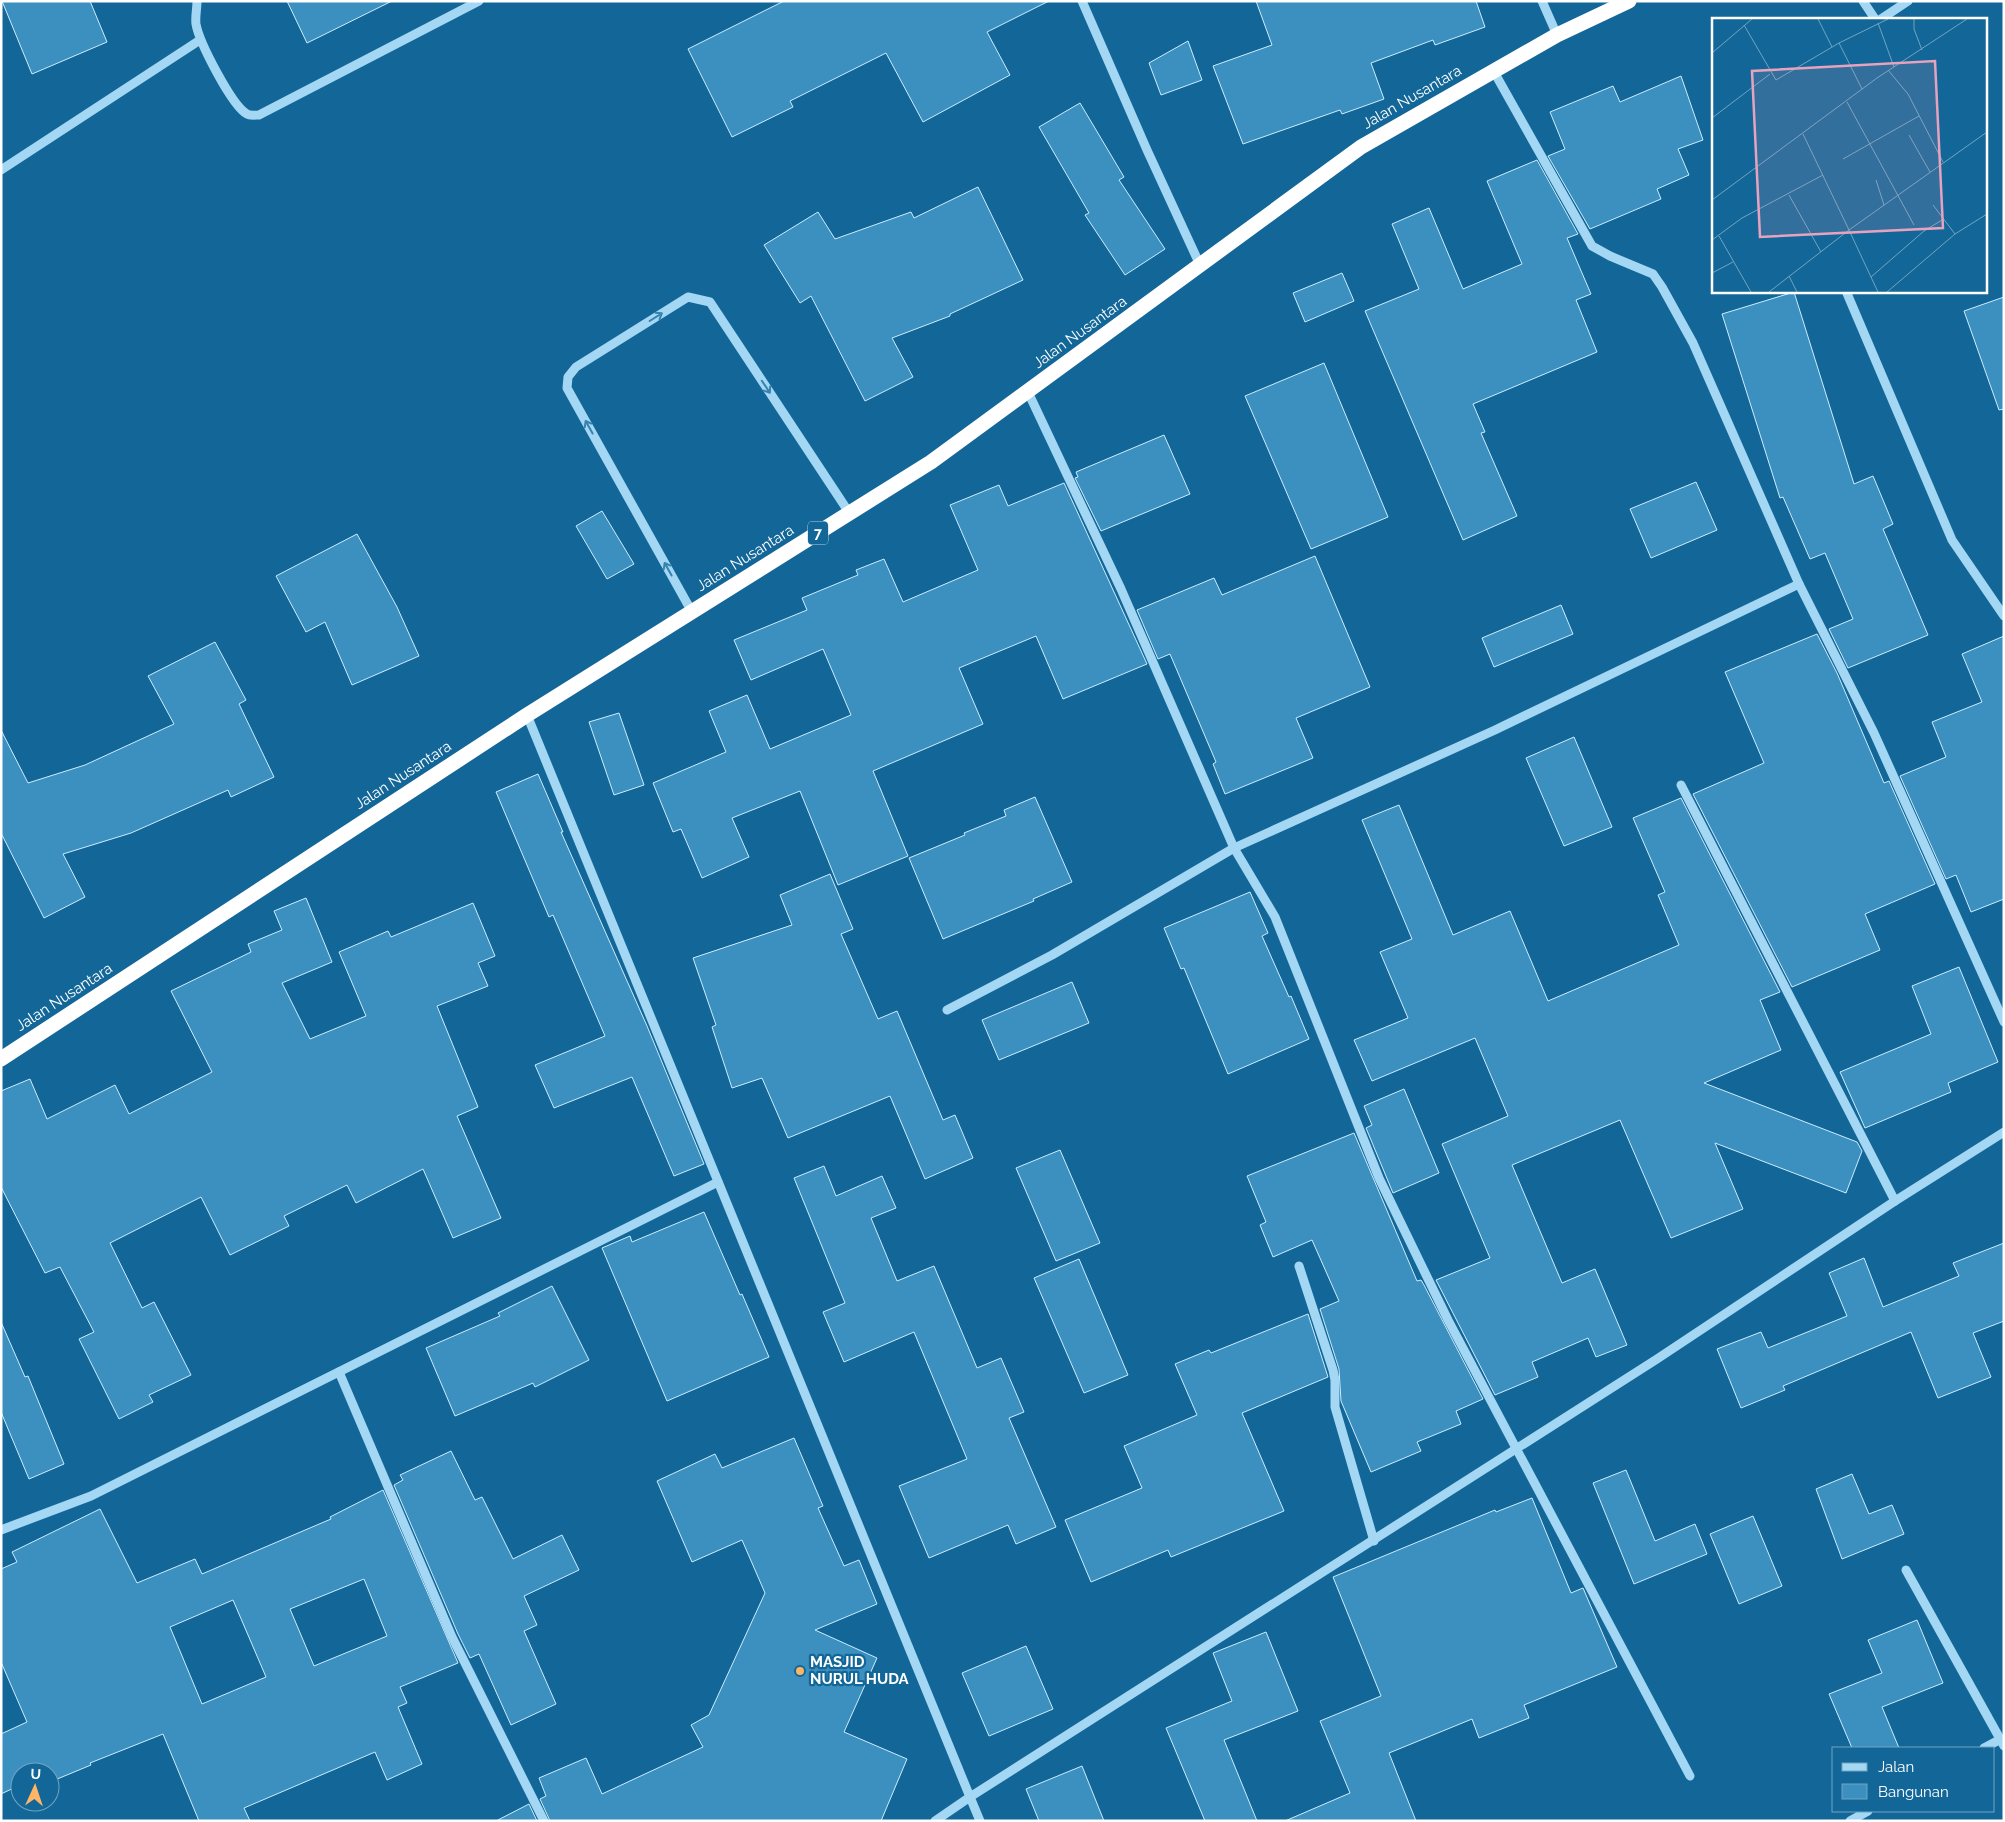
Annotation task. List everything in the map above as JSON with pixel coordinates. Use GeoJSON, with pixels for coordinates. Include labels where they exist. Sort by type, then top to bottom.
{"type":"FeatureCollection","features":[{"type":"Feature","properties":{"kind":"highway","name":"Jalan Nusantara"},"geometry":{"type":"LineString","coordinates":[[1,1059],[527,715],[931,462],[1361,147],[1557,35],[1629,1]]}},
{"type":"Feature","properties":{"kind":"street"},"geometry":{"type":"LineString","coordinates":[[197,1],[196,23],[200,40],[224,86],[248,115],[259,115],[479,1]]}},
{"type":"Feature","properties":{"kind":"street"},"geometry":{"type":"LineString","coordinates":[[1082,1],[1200,265]]}},
{"type":"Feature","properties":{"kind":"street"},"geometry":{"type":"LineString","coordinates":[[1542,1],[1557,35]]}},
{"type":"Feature","properties":{"kind":"street"},"geometry":{"type":"LineString","coordinates":[[1864,1],[1874,18]]}},
{"type":"Feature","properties":{"kind":"street"},"geometry":{"type":"LineString","coordinates":[[1882,18],[1908,1]]}},
{"type":"Feature","properties":{"kind":"street"},"geometry":{"type":"LineString","coordinates":[[1,170],[67,129],[200,40]]}},
{"type":"Feature","properties":{"kind":"street"},"geometry":{"type":"LineString","coordinates":[[1493,70],[1592,246],[1610,256],[1653,274],[1693,343],[1799,584],[1874,733],[2004,1022]]}},
{"type":"Feature","properties":{"kind":"street"},"geometry":{"type":"LineString","coordinates":[[1846,292],[1952,540],[2004,616]]}},
{"type":"Feature","properties":{"kind":"street"},"geometry":{"type":"LineString","coordinates":[[692,612],[567,388],[568,377],[576,367],[688,297],[710,302],[850,514]]}},
{"type":"Feature","properties":{"kind":"street"},"geometry":{"type":"LineString","coordinates":[[1028,392],[1122,589],[1234,848],[1275,917],[1379,1178],[1448,1320],[1690,1776]]}},
{"type":"Feature","properties":{"kind":"street"},"geometry":{"type":"LineString","coordinates":[[946,1010],[1052,955],[1234,848],[1495,730],[1799,584]]}},
{"type":"Feature","properties":{"kind":"street"},"geometry":{"type":"LineString","coordinates":[[527,715],[980,1821]]}},
{"type":"Feature","properties":{"kind":"street"},"geometry":{"type":"LineString","coordinates":[[1681,785],[1894,1201]]}},
{"type":"Feature","properties":{"kind":"street"},"geometry":{"type":"LineString","coordinates":[[934,1821],[1657,1360],[1894,1201],[2004,1132]]}},
{"type":"Feature","properties":{"kind":"street"},"geometry":{"type":"LineString","coordinates":[[1,1530],[91,1496],[718,1182]]}},
{"type":"Feature","properties":{"kind":"street"},"geometry":{"type":"LineString","coordinates":[[1299,1266],[1333,1370],[1335,1407],[1374,1541]]}},
{"type":"Feature","properties":{"kind":"street"},"geometry":{"type":"LineString","coordinates":[[339,1372],[452,1637],[544,1821]]}},
{"type":"Feature","properties":{"kind":"street"},"geometry":{"type":"LineString","coordinates":[[1906,1570],[2002,1743],[1988,1747]]}},
{"type":"Feature","properties":{"kind":"street"},"geometry":{"type":"LineString","coordinates":[[1850,1821],[1866,1812]]}},
{"type":"Feature","properties":{"kind":"building"},"geometry":{"type":"Polygon","coordinates":[[[2,1],[90,1],[107,42],[32,74],[2,1]]]}},
{"type":"Feature","properties":{"kind":"building"},"geometry":{"type":"Polygon","coordinates":[[[287,1],[392,1],[307,43],[287,1]]]}},
{"type":"Feature","properties":{"kind":"building"},"geometry":{"type":"Polygon","coordinates":[[[784,1],[1049,1],[987,32],[1010,75],[923,122],[886,53],[790,101],[793,107],[732,137],[688,49],[784,1]]]}},
{"type":"Feature","properties":{"kind":"building"},"geometry":{"type":"Polygon","coordinates":[[[1256,1],[1476,1],[1485,27],[1435,45],[1433,40],[1371,63],[1384,99],[1342,114],[1340,110],[1243,144],[1213,66],[1272,45],[1256,1]]]}},
{"type":"Feature","properties":{"kind":"building"},"geometry":{"type":"Polygon","coordinates":[[[1188,41],[1202,80],[1161,95],[1149,63],[1188,41]]]}},
{"type":"Feature","properties":{"kind":"building"},"geometry":{"type":"Polygon","coordinates":[[[1681,76],[1703,140],[1678,149],[1689,175],[1657,189],[1661,199],[1590,229],[1548,156],[1565,149],[1550,112],[1613,86],[1620,102],[1681,76]]]}},
{"type":"Feature","properties":{"kind":"building"},"geometry":{"type":"Polygon","coordinates":[[[1080,103],[1124,177],[1119,180],[1165,249],[1125,275],[1085,215],[1089,213],[1039,127],[1080,103]]]}},
{"type":"Feature","properties":{"kind":"building"},"geometry":{"type":"Polygon","coordinates":[[[1537,160],[1578,234],[1567,238],[1591,294],[1576,300],[1597,352],[1473,404],[1485,432],[1481,433],[1517,516],[1463,540],[1365,311],[1419,289],[1392,224],[1429,208],[1463,289],[1522,264],[1487,181],[1537,160]]]}},
{"type":"Feature","properties":{"kind":"building"},"geometry":{"type":"Polygon","coordinates":[[[978,187],[1023,280],[950,314],[950,316],[892,338],[913,377],[865,401],[811,296],[800,303],[764,245],[818,212],[835,239],[911,212],[914,218],[978,187]]]}},
{"type":"Feature","properties":{"kind":"building"},"geometry":{"type":"Polygon","coordinates":[[[1342,273],[1354,301],[1305,322],[1293,293],[1342,273]]]}},
{"type":"Feature","properties":{"kind":"building"},"geometry":{"type":"Polygon","coordinates":[[[1794,292],[1854,484],[1873,476],[1893,524],[1883,529],[1928,635],[1848,668],[1829,629],[1853,619],[1825,553],[1810,559],[1783,497],[1780,498],[1722,314],[1794,292]]]}},
{"type":"Feature","properties":{"kind":"building"},"geometry":{"type":"Polygon","coordinates":[[[2004,297],[2004,409],[1999,410],[1964,311],[2004,297]]]}},
{"type":"Feature","properties":{"kind":"building"},"geometry":{"type":"Polygon","coordinates":[[[1324,363],[1388,517],[1311,549],[1245,396],[1324,363]]]}},
{"type":"Feature","properties":{"kind":"building"},"geometry":{"type":"Polygon","coordinates":[[[1164,435],[1190,494],[1101,531],[1075,478],[1078,477],[1076,472],[1164,435]]]}},
{"type":"Feature","properties":{"kind":"building"},"geometry":{"type":"Polygon","coordinates":[[[1696,482],[1717,530],[1651,558],[1630,509],[1696,482]]]}},
{"type":"Feature","properties":{"kind":"building"},"geometry":{"type":"Polygon","coordinates":[[[1064,483],[1147,664],[1063,699],[1036,636],[959,668],[983,724],[873,771],[908,856],[838,885],[800,791],[732,818],[749,857],[702,878],[681,829],[673,832],[653,783],[726,752],[709,711],[747,695],[770,749],[851,715],[823,649],[751,680],[734,640],[807,610],[802,598],[858,575],[856,570],[884,559],[903,602],[978,570],[950,505],[999,485],[1008,506],[1064,483]]]}},
{"type":"Feature","properties":{"kind":"building"},"geometry":{"type":"Polygon","coordinates":[[[602,511],[634,564],[607,579],[576,526],[602,511]]]}},
{"type":"Feature","properties":{"kind":"building"},"geometry":{"type":"Polygon","coordinates":[[[357,534],[397,607],[419,656],[352,685],[325,622],[306,632],[276,576],[357,534]]]}},
{"type":"Feature","properties":{"kind":"building"},"geometry":{"type":"Polygon","coordinates":[[[1315,556],[1370,687],[1296,718],[1313,758],[1225,794],[1213,764],[1216,762],[1170,654],[1158,659],[1137,610],[1214,578],[1222,595],[1315,556]]]}},
{"type":"Feature","properties":{"kind":"building"},"geometry":{"type":"Polygon","coordinates":[[[1561,605],[1573,634],[1494,667],[1482,638],[1561,605]]]}},
{"type":"Feature","properties":{"kind":"building"},"geometry":{"type":"Polygon","coordinates":[[[1817,634],[1837,673],[1884,783],[1889,781],[1935,884],[1865,914],[1880,950],[1792,987],[1693,794],[1764,763],[1725,672],[1817,634]]]}},
{"type":"Feature","properties":{"kind":"building"},"geometry":{"type":"Polygon","coordinates":[[[2004,636],[2004,899],[1971,912],[1956,875],[1946,879],[1900,776],[1946,757],[1932,722],[1982,702],[1962,654],[2004,636]]]}},
{"type":"Feature","properties":{"kind":"building"},"geometry":{"type":"Polygon","coordinates":[[[215,642],[246,700],[239,704],[274,777],[231,797],[228,790],[131,833],[63,854],[85,897],[44,918],[1,833],[1,730],[28,783],[85,765],[174,724],[148,676],[215,642]]]}},
{"type":"Feature","properties":{"kind":"building"},"geometry":{"type":"Polygon","coordinates":[[[619,713],[644,785],[614,795],[589,722],[619,713]]]}},
{"type":"Feature","properties":{"kind":"building"},"geometry":{"type":"Polygon","coordinates":[[[1574,737],[1612,827],[1564,846],[1526,758],[1574,737]]]}},
{"type":"Feature","properties":{"kind":"building"},"geometry":{"type":"Polygon","coordinates":[[[538,774],[563,832],[561,832],[647,1026],[704,1164],[674,1176],[632,1077],[554,1108],[535,1065],[605,1036],[553,915],[549,917],[496,792],[538,774]]]}},
{"type":"Feature","properties":{"kind":"building"},"geometry":{"type":"Polygon","coordinates":[[[1035,797],[1072,882],[1033,899],[1034,901],[943,939],[909,858],[1006,816],[1004,810],[1035,797]]]}},
{"type":"Feature","properties":{"kind":"building"},"geometry":{"type":"Polygon","coordinates":[[[1681,798],[1780,992],[1760,1000],[1781,1050],[1704,1083],[1857,1142],[1862,1151],[1846,1193],[1715,1143],[1743,1209],[1671,1238],[1620,1120],[1512,1165],[1562,1283],[1595,1269],[1627,1345],[1596,1357],[1588,1338],[1532,1362],[1538,1377],[1495,1395],[1436,1280],[1490,1258],[1442,1144],[1508,1116],[1475,1038],[1372,1081],[1354,1040],[1408,1018],[1380,952],[1412,939],[1362,820],[1399,805],[1453,935],[1510,911],[1548,1001],[1679,945],[1658,895],[1665,892],[1633,818],[1681,798]]]}},
{"type":"Feature","properties":{"kind":"building"},"geometry":{"type":"Polygon","coordinates":[[[830,874],[853,929],[841,934],[878,1019],[897,1011],[943,1120],[955,1115],[973,1158],[925,1179],[890,1096],[788,1138],[762,1078],[732,1088],[712,1027],[716,1025],[693,958],[792,925],[780,895],[830,874]]]}},
{"type":"Feature","properties":{"kind":"building"},"geometry":{"type":"Polygon","coordinates":[[[1250,892],[1268,933],[1262,936],[1309,1039],[1228,1074],[1184,968],[1181,969],[1164,928],[1250,892]]]}},
{"type":"Feature","properties":{"kind":"building"},"geometry":{"type":"Polygon","coordinates":[[[306,898],[332,962],[282,983],[310,1039],[366,1016],[339,952],[388,931],[391,937],[473,903],[495,956],[478,963],[488,986],[437,1006],[478,1107],[457,1116],[501,1218],[453,1238],[423,1169],[356,1203],[347,1185],[284,1216],[289,1226],[230,1255],[201,1197],[110,1243],[142,1308],[154,1302],[191,1375],[149,1395],[153,1402],[119,1419],[79,1339],[94,1332],[60,1267],[45,1273],[1,1187],[1,1091],[30,1079],[47,1119],[115,1085],[129,1114],[212,1072],[171,991],[251,952],[248,944],[282,930],[274,911],[306,898]]]}},
{"type":"Feature","properties":{"kind":"building"},"geometry":{"type":"Polygon","coordinates":[[[1959,967],[1998,1062],[1948,1083],[1951,1092],[1865,1128],[1840,1072],[1931,1034],[1912,986],[1959,967]]]}},
{"type":"Feature","properties":{"kind":"building"},"geometry":{"type":"Polygon","coordinates":[[[1072,982],[1089,1023],[999,1060],[982,1020],[1072,982]]]}},
{"type":"Feature","properties":{"kind":"building"},"geometry":{"type":"Polygon","coordinates":[[[1404,1089],[1439,1173],[1393,1193],[1366,1128],[1372,1125],[1364,1106],[1404,1089]]]}},
{"type":"Feature","properties":{"kind":"building"},"geometry":{"type":"Polygon","coordinates":[[[1354,1133],[1417,1281],[1421,1280],[1424,1285],[1483,1399],[1456,1411],[1461,1424],[1417,1442],[1421,1451],[1371,1472],[1341,1401],[1339,1369],[1320,1309],[1339,1301],[1312,1240],[1273,1257],[1260,1225],[1266,1222],[1247,1176],[1354,1133]]]}},
{"type":"Feature","properties":{"kind":"building"},"geometry":{"type":"Polygon","coordinates":[[[1060,1150],[1100,1243],[1056,1261],[1016,1168],[1060,1150]]]}},
{"type":"Feature","properties":{"kind":"building"},"geometry":{"type":"Polygon","coordinates":[[[824,1166],[836,1196],[882,1176],[896,1208],[871,1218],[897,1281],[934,1266],[977,1368],[1001,1358],[1024,1412],[1009,1418],[1056,1527],[1016,1544],[1008,1525],[929,1558],[899,1486],[967,1459],[914,1332],[844,1362],[823,1312],[845,1303],[794,1178],[824,1166]]]}},
{"type":"Feature","properties":{"kind":"building"},"geometry":{"type":"Polygon","coordinates":[[[704,1212],[769,1357],[667,1401],[602,1248],[630,1236],[632,1242],[704,1212]]]}},
{"type":"Feature","properties":{"kind":"building"},"geometry":{"type":"Polygon","coordinates":[[[2004,1243],[2004,1321],[1973,1333],[1991,1377],[1938,1398],[1911,1332],[1783,1386],[1785,1390],[1741,1408],[1717,1349],[1761,1332],[1768,1348],[1847,1316],[1829,1273],[1864,1258],[1883,1307],[1959,1276],[1953,1263],[2004,1243]]]}},
{"type":"Feature","properties":{"kind":"building"},"geometry":{"type":"Polygon","coordinates":[[[1079,1259],[1128,1375],[1084,1393],[1034,1278],[1079,1259]]]}},
{"type":"Feature","properties":{"kind":"building"},"geometry":{"type":"Polygon","coordinates":[[[552,1286],[589,1360],[535,1387],[533,1383],[455,1416],[426,1348],[500,1316],[498,1313],[552,1286]]]}},
{"type":"Feature","properties":{"kind":"building"},"geometry":{"type":"Polygon","coordinates":[[[1308,1314],[1328,1377],[1242,1413],[1284,1511],[1171,1557],[1168,1550],[1091,1582],[1065,1520],[1142,1488],[1124,1446],[1197,1415],[1175,1364],[1209,1350],[1211,1353],[1308,1314]]]}},
{"type":"Feature","properties":{"kind":"building"},"geometry":{"type":"Polygon","coordinates":[[[1,1322],[25,1377],[28,1376],[64,1464],[29,1479],[1,1412],[1,1322]]]}},
{"type":"Feature","properties":{"kind":"building"},"geometry":{"type":"Polygon","coordinates":[[[794,1438],[823,1506],[818,1508],[844,1566],[859,1560],[877,1604],[815,1630],[877,1658],[844,1732],[907,1759],[881,1821],[550,1821],[540,1799],[546,1796],[539,1778],[586,1758],[602,1794],[703,1747],[691,1725],[709,1715],[765,1593],[742,1540],[692,1562],[657,1481],[715,1454],[722,1468],[794,1438]]]}},
{"type":"Feature","properties":{"kind":"building"},"geometry":{"type":"Polygon","coordinates":[[[451,1451],[475,1500],[482,1497],[513,1559],[562,1535],[579,1570],[524,1596],[537,1625],[524,1631],[556,1704],[511,1725],[479,1654],[470,1658],[458,1634],[394,1485],[403,1480],[400,1475],[451,1451]]]}},
{"type":"Feature","properties":{"kind":"building"},"geometry":{"type":"Polygon","coordinates":[[[1626,1470],[1655,1541],[1695,1524],[1707,1554],[1634,1584],[1593,1483],[1626,1470]]]}},
{"type":"Feature","properties":{"kind":"building"},"geometry":{"type":"Polygon","coordinates":[[[1852,1474],[1869,1514],[1892,1505],[1904,1534],[1842,1559],[1816,1489],[1852,1474]]]}},
{"type":"Feature","properties":{"kind":"building"},"geometry":{"type":"Polygon","coordinates":[[[383,1490],[458,1663],[400,1687],[407,1703],[398,1707],[422,1764],[387,1780],[375,1752],[244,1808],[250,1821],[199,1821],[163,1734],[90,1763],[91,1765],[60,1778],[60,1762],[10,1762],[10,1790],[1,1794],[1,1734],[27,1722],[1,1662],[1,1569],[17,1562],[12,1552],[100,1509],[137,1583],[195,1559],[202,1574],[331,1519],[330,1517],[383,1490]],[[364,1579],[290,1609],[314,1666],[387,1636],[364,1579]],[[233,1600],[170,1627],[202,1704],[266,1677],[233,1600]]]}},
{"type":"Feature","properties":{"kind":"building"},"geometry":{"type":"Polygon","coordinates":[[[1532,1498],[1571,1593],[1583,1588],[1617,1667],[1524,1705],[1529,1718],[1479,1738],[1472,1719],[1389,1753],[1416,1821],[1285,1821],[1350,1793],[1320,1721],[1381,1696],[1333,1577],[1495,1510],[1496,1512],[1532,1498]]]}},
{"type":"Feature","properties":{"kind":"building"},"geometry":{"type":"Polygon","coordinates":[[[1753,1516],[1782,1586],[1739,1604],[1710,1534],[1753,1516]]]}},
{"type":"Feature","properties":{"kind":"building"},"geometry":{"type":"Polygon","coordinates":[[[1917,1620],[1943,1683],[1882,1707],[1899,1747],[1852,1747],[1829,1694],[1882,1673],[1868,1640],[1917,1620]]]}},
{"type":"Feature","properties":{"kind":"building"},"geometry":{"type":"Polygon","coordinates":[[[1266,1632],[1298,1711],[1224,1740],[1257,1821],[1205,1821],[1166,1728],[1232,1701],[1213,1653],[1266,1632]]]}},
{"type":"Feature","properties":{"kind":"building"},"geometry":{"type":"Polygon","coordinates":[[[1026,1646],[1053,1709],[989,1736],[962,1673],[1026,1646]]]}},
{"type":"Feature","properties":{"kind":"building"},"geometry":{"type":"Polygon","coordinates":[[[1082,1766],[1104,1821],[1039,1821],[1026,1789],[1082,1766]]]}},
{"type":"Feature","properties":{"kind":"building"},"geometry":{"type":"Polygon","coordinates":[[[529,1804],[537,1821],[496,1821],[529,1804]]]}},
{"type":"Feature","properties":{"kind":"place","name":"MASJID NURUL HUDA"},"geometry":{"type":"Point","coordinates":[800,1671]}}]}
